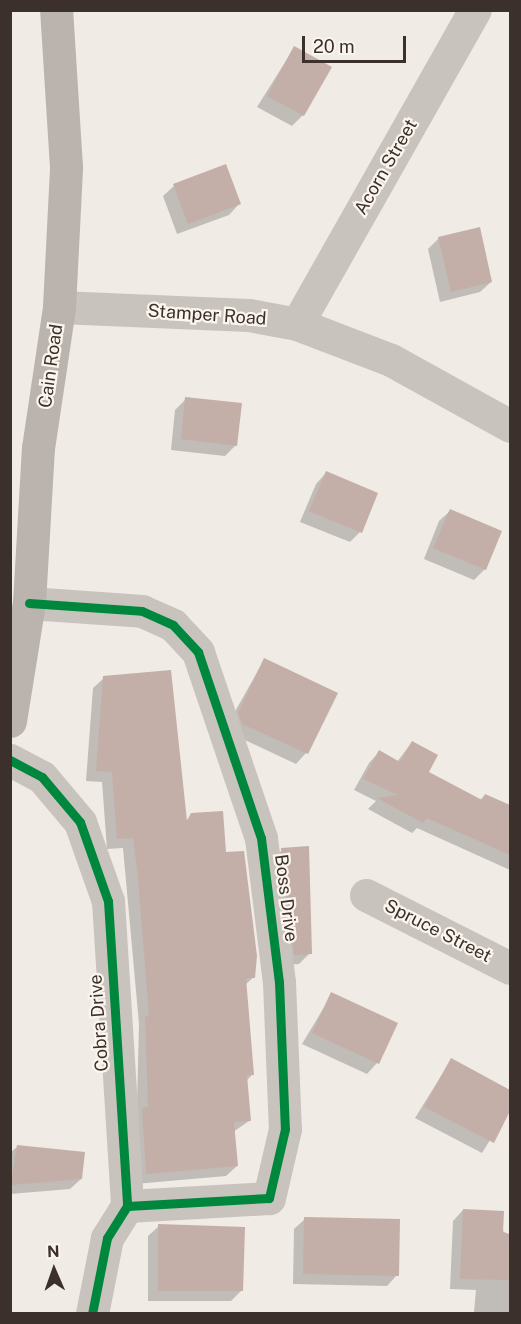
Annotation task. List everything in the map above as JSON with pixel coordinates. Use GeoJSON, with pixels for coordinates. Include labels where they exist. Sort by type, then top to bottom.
{"type":"FeatureCollection","features":[{"type":"Feature","properties":{"kind":"main road","name":"Cain Road"},"geometry":{"type":"LineString","coordinates":[[10,721],[30,603],[38,448],[59,306],[66,167],[56,10]]}},
{"type":"Feature","properties":{"kind":"street","name":"Acorn Street"},"geometry":{"type":"LineString","coordinates":[[297,324],[475,10]]}},
{"type":"Feature","properties":{"kind":"street","name":"Stamper Road"},"geometry":{"type":"LineString","coordinates":[[59,306],[249,315],[297,324],[391,360],[510,426]]}},
{"type":"Feature","properties":{"kind":"street","name":"Boss Drive"},"geometry":{"type":"LineString","coordinates":[[30,603],[142,611],[174,625],[198,652],[261,838],[279,982],[285,1128],[269,1198],[127,1206]]}},
{"type":"Feature","properties":{"kind":"street","name":"Cobra Drive"},"geometry":{"type":"LineString","coordinates":[[10,760],[42,777],[80,822],[108,902],[127,1206]]}},
{"type":"Feature","properties":{"kind":"street","name":"Spruce Street"},"geometry":{"type":"LineString","coordinates":[[366,895],[510,968]]}},
{"type":"Feature","properties":{"kind":"street"},"geometry":{"type":"LineString","coordinates":[[92,1314],[107,1238],[127,1206]]}},
{"type":"Feature","properties":{"kind":"building"},"geometry":{"type":"Polygon","coordinates":[[[294,46],[332,67],[304,116],[267,96],[294,46]]]}},
{"type":"Feature","properties":{"kind":"building"},"geometry":{"type":"Polygon","coordinates":[[[226,164],[241,204],[188,224],[173,184],[226,164]]]}},
{"type":"Feature","properties":{"kind":"building"},"geometry":{"type":"Polygon","coordinates":[[[480,227],[492,282],[451,292],[438,237],[480,227]]]}},
{"type":"Feature","properties":{"kind":"building"},"geometry":{"type":"Polygon","coordinates":[[[185,397],[242,403],[237,446],[181,439],[185,397]]]}},
{"type":"Feature","properties":{"kind":"building"},"geometry":{"type":"Polygon","coordinates":[[[326,471],[378,493],[362,533],[309,511],[326,471]]]}},
{"type":"Feature","properties":{"kind":"building"},"geometry":{"type":"Polygon","coordinates":[[[450,509],[502,531],[486,570],[433,548],[450,509]]]}},
{"type":"Feature","properties":{"kind":"building"},"geometry":{"type":"Polygon","coordinates":[[[264,658],[338,693],[308,754],[242,724],[238,713],[264,658]]]}},
{"type":"Feature","properties":{"kind":"building"},"geometry":{"type":"Polygon","coordinates":[[[171,670],[187,821],[191,813],[223,811],[226,852],[244,851],[257,956],[255,978],[246,978],[254,1075],[247,1075],[251,1121],[234,1122],[238,1166],[146,1174],[142,1108],[148,1107],[145,1016],[149,1016],[138,878],[133,838],[117,839],[112,772],[96,771],[103,676],[171,670]]]}},
{"type":"Feature","properties":{"kind":"building"},"geometry":{"type":"Polygon","coordinates":[[[412,741],[438,755],[429,772],[482,800],[485,794],[510,805],[510,855],[427,818],[423,823],[377,798],[398,795],[363,779],[379,750],[400,762],[412,741]]]}},
{"type":"Feature","properties":{"kind":"building"},"geometry":{"type":"Polygon","coordinates":[[[309,846],[312,954],[294,955],[281,848],[309,846]]]}},
{"type":"Feature","properties":{"kind":"building"},"geometry":{"type":"Polygon","coordinates":[[[331,992],[398,1023],[379,1064],[312,1033],[331,992]]]}},
{"type":"Feature","properties":{"kind":"building"},"geometry":{"type":"Polygon","coordinates":[[[451,1058],[510,1090],[510,1111],[494,1143],[424,1107],[451,1058]]]}},
{"type":"Feature","properties":{"kind":"building"},"geometry":{"type":"Polygon","coordinates":[[[17,1145],[85,1152],[82,1179],[11,1185],[17,1145]]]}},
{"type":"Feature","properties":{"kind":"building"},"geometry":{"type":"Polygon","coordinates":[[[463,1209],[504,1211],[503,1233],[510,1234],[510,1280],[460,1279],[463,1209]]]}},
{"type":"Feature","properties":{"kind":"building"},"geometry":{"type":"Polygon","coordinates":[[[304,1217],[400,1219],[399,1276],[303,1274],[304,1217]]]}},
{"type":"Feature","properties":{"kind":"building"},"geometry":{"type":"Polygon","coordinates":[[[158,1224],[245,1227],[243,1291],[158,1291],[158,1224]]]}},
{"type":"Feature","properties":{"kind":"cycle path"},"geometry":{"type":"LineString","coordinates":[[29,603],[142,611],[173,625],[198,652],[261,838],[279,982],[285,1129],[269,1198],[127,1206]]}},
{"type":"Feature","properties":{"kind":"cycle path"},"geometry":{"type":"LineString","coordinates":[[10,760],[42,777],[80,822],[108,901],[127,1206],[107,1238],[92,1314]]}}]}
